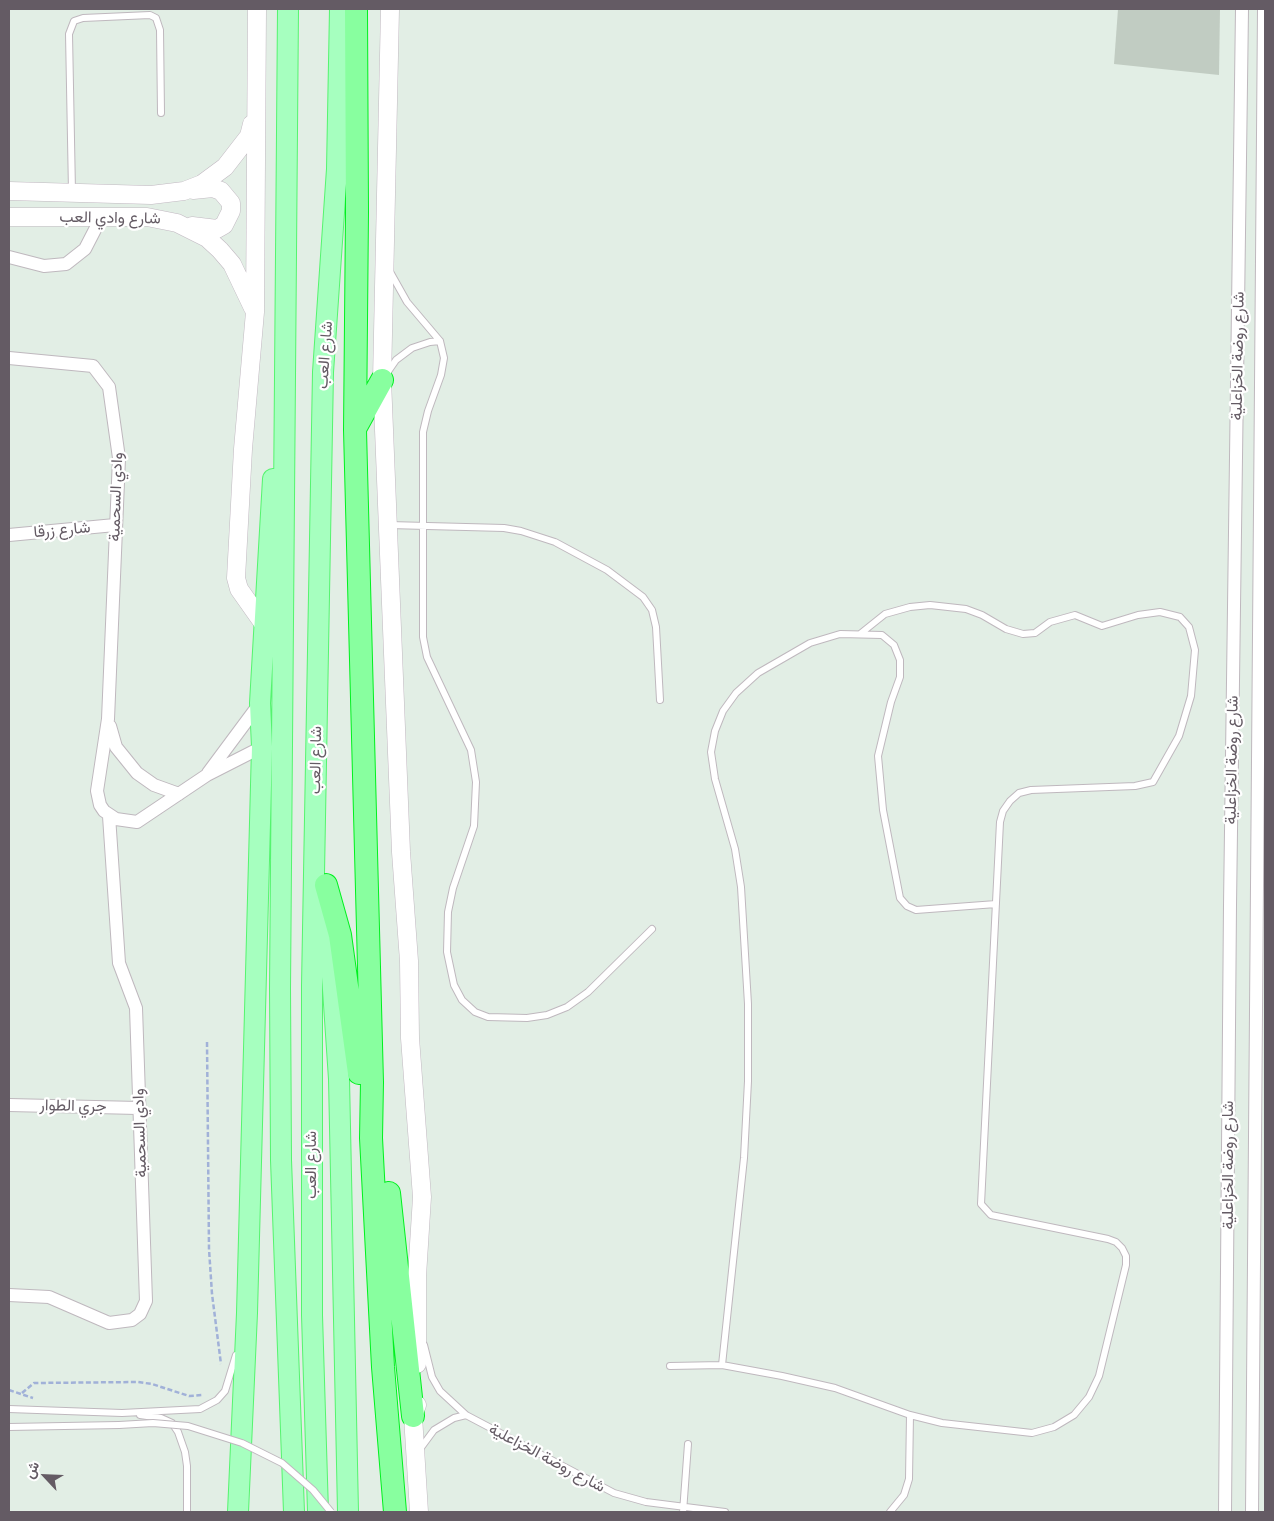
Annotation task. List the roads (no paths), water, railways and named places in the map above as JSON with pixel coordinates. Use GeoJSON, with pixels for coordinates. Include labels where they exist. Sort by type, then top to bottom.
{"type":"FeatureCollection","features":[{"type":"Feature","properties":{"kind":"highway"},"geometry":{"type":"LineString","coordinates":[[356,9],[355,430],[372,1082],[371,1138],[383,1366],[395,1512]]}},
{"type":"Feature","properties":{"kind":"highway"},"geometry":{"type":"LineString","coordinates":[[355,430],[382,380]]}},
{"type":"Feature","properties":{"kind":"highway"},"geometry":{"type":"LineString","coordinates":[[326,885],[340,935],[358,1068],[371,1138]]}},
{"type":"Feature","properties":{"kind":"highway"},"geometry":{"type":"LineString","coordinates":[[372,1082],[383,1134],[400,1316],[413,1416]]}},
{"type":"Feature","properties":{"kind":"main road"},"geometry":{"type":"LineString","coordinates":[[257,9],[255,312],[236,578],[239,589],[263,623]]}},
{"type":"Feature","properties":{"kind":"main road","name":"شارع العب"},"geometry":{"type":"LineString","coordinates":[[288,9],[284,305],[285,436],[280,988],[281,1151],[293,1509]]}},
{"type":"Feature","properties":{"kind":"main road"},"geometry":{"type":"LineString","coordinates":[[331,9],[340,82]]}},
{"type":"Feature","properties":{"kind":"main road","name":"شارع العب"},"geometry":{"type":"LineString","coordinates":[[318,1512],[312,1315],[310,1161],[322,372],[338,169],[340,9]]}},
{"type":"Feature","properties":{"kind":"main road"},"geometry":{"type":"LineString","coordinates":[[390,9],[382,380],[400,843],[409,968],[410,1038],[422,1188],[416,1330],[418,1396],[413,1416],[418,1512]]}},
{"type":"Feature","properties":{"kind":"main road","name":"شارع وادي العب"},"geometry":{"type":"LineString","coordinates":[[9,192],[151,195],[184,191],[202,184],[225,167],[249,136],[256,114]]}},
{"type":"Feature","properties":{"kind":"main road"},"geometry":{"type":"LineString","coordinates":[[177,223],[208,230],[216,229],[224,226],[232,211],[231,203],[220,191],[213,188],[184,191]]}},
{"type":"Feature","properties":{"kind":"main road","name":"شارع وادي العب"},"geometry":{"type":"LineString","coordinates":[[9,217],[147,217],[177,223],[207,238],[220,250],[232,264],[255,312]]}},
{"type":"Feature","properties":{"kind":"main road"},"geometry":{"type":"LineString","coordinates":[[238,1512],[247,1313],[262,747],[260,703],[263,623],[284,305]]}},
{"type":"Feature","properties":{"kind":"main road"},"geometry":{"type":"LineString","coordinates":[[315,832],[326,885],[339,1079],[348,1512]]}},
{"type":"Feature","properties":{"kind":"street","name":"شارع روضة الخزاعلية"},"geometry":{"type":"LineString","coordinates":[[1225,1512],[1230,925],[1242,9]]}},
{"type":"Feature","properties":{"kind":"street","name":"شارع روضة الخزاعلية"},"geometry":{"type":"LineString","coordinates":[[1252,1512],[1258,907],[1262,863],[1260,377],[1264,263],[1264,9]]}},
{"type":"Feature","properties":{"kind":"street"},"geometry":{"type":"LineString","coordinates":[[9,257],[44,266],[66,264],[85,249],[102,216]]}},
{"type":"Feature","properties":{"kind":"street"},"geometry":{"type":"LineString","coordinates":[[1240,245],[1264,247]]}},
{"type":"Feature","properties":{"kind":"street"},"geometry":{"type":"LineString","coordinates":[[1239,262],[1264,263]]}},
{"type":"Feature","properties":{"kind":"street","name":"وادي السحمية"},"geometry":{"type":"LineString","coordinates":[[9,358],[93,366],[102,375],[109,387],[119,458],[108,719],[97,791],[100,805],[109,816],[119,963],[136,1008],[138,1108],[147,1291],[146,1301],[140,1314],[132,1320],[121,1323],[109,1323],[49,1297],[9,1295]]}},
{"type":"Feature","properties":{"kind":"street"},"geometry":{"type":"LineString","coordinates":[[1260,377],[1265,358]]}},
{"type":"Feature","properties":{"kind":"street","name":"شارع زرقا"},"geometry":{"type":"LineString","coordinates":[[9,535],[115,525]]}},
{"type":"Feature","properties":{"kind":"street"},"geometry":{"type":"LineString","coordinates":[[207,775],[260,703]]}},
{"type":"Feature","properties":{"kind":"street","name":"وادي السحمية"},"geometry":{"type":"LineString","coordinates":[[108,719],[116,747],[137,773],[154,785],[179,794]]}},
{"type":"Feature","properties":{"kind":"street"},"geometry":{"type":"LineString","coordinates":[[109,816],[137,822],[207,775],[262,747]]}},
{"type":"Feature","properties":{"kind":"street"},"geometry":{"type":"LineString","coordinates":[[1258,907],[1265,894]]}},
{"type":"Feature","properties":{"kind":"street","name":"جري الطوار"},"geometry":{"type":"LineString","coordinates":[[9,1105],[138,1108]]}},
{"type":"Feature","properties":{"kind":"lane"},"geometry":{"type":"LineString","coordinates":[[72,193],[69,34],[74,21],[83,18],[150,15],[156,18],[160,30],[161,113]]}},
{"type":"Feature","properties":{"kind":"lane"},"geometry":{"type":"LineString","coordinates":[[385,263],[407,302],[440,341],[443,366],[423,432],[425,650],[472,750],[476,782],[474,826],[453,888],[446,933],[449,969],[462,1000],[475,1012],[488,1017],[528,1018],[547,1015],[567,1007],[588,992],[652,929]]}},
{"type":"Feature","properties":{"kind":"lane"},"geometry":{"type":"LineString","coordinates":[[382,380],[403,353],[421,344],[440,341]]}},
{"type":"Feature","properties":{"kind":"lane"},"geometry":{"type":"LineString","coordinates":[[388,525],[504,528],[522,531],[572,550],[631,588],[643,597],[652,610],[656,627],[660,700]]}},
{"type":"Feature","properties":{"kind":"lane"},"geometry":{"type":"LineString","coordinates":[[670,1366],[722,1365],[835,1388],[910,1415],[967,1427],[1032,1433],[1054,1427],[1074,1415],[1089,1397],[1099,1376],[1126,1265],[1126,1256],[1122,1248],[1116,1242],[991,1214],[981,1204],[1000,822],[1003,811],[1010,800],[1020,793],[1031,790],[1145,785],[1153,782],[1159,775],[1179,736],[1191,696],[1195,650],[1189,627],[1180,617],[1160,612],[1138,615],[1102,626],[1075,615],[1050,622],[1035,633],[1023,634],[1006,629],[982,615],[966,609],[930,605],[910,607],[885,614],[860,634]]}},
{"type":"Feature","properties":{"kind":"lane"},"geometry":{"type":"LineString","coordinates":[[722,1365],[744,1158],[748,1081],[748,1004],[741,887],[735,849],[715,779],[711,752],[715,731],[723,711],[736,693],[758,673],[810,643],[840,634],[882,635],[894,645],[900,660],[900,677],[891,702],[878,756],[883,810],[900,898],[907,906],[916,910],[996,904]]}},
{"type":"Feature","properties":{"kind":"lane"},"geometry":{"type":"LineString","coordinates":[[9,1409],[122,1413],[192,1410],[208,1406],[217,1400],[230,1380],[247,1313]]}},
{"type":"Feature","properties":{"kind":"lane","name":"شارع روضة الخزاعلية"},"geometry":{"type":"LineString","coordinates":[[416,1330],[425,1349],[432,1377],[440,1391],[466,1415],[586,1480],[630,1499],[683,1510],[725,1512]]}},
{"type":"Feature","properties":{"kind":"lane"},"geometry":{"type":"LineString","coordinates":[[122,1413],[161,1418],[172,1424],[185,1452],[188,1512]]}},
{"type":"Feature","properties":{"kind":"lane"},"geometry":{"type":"LineString","coordinates":[[416,1460],[426,1439],[434,1430],[449,1421],[466,1415]]}},
{"type":"Feature","properties":{"kind":"lane"},"geometry":{"type":"LineString","coordinates":[[890,1512],[904,1495],[909,1479],[910,1415]]}},
{"type":"Feature","properties":{"kind":"lane"},"geometry":{"type":"LineString","coordinates":[[9,1427],[154,1424],[188,1426],[215,1433],[242,1443],[282,1463],[313,1490],[331,1512]]}},
{"type":"Feature","properties":{"kind":"lane"},"geometry":{"type":"LineString","coordinates":[[683,1510],[688,1444]]}}]}
